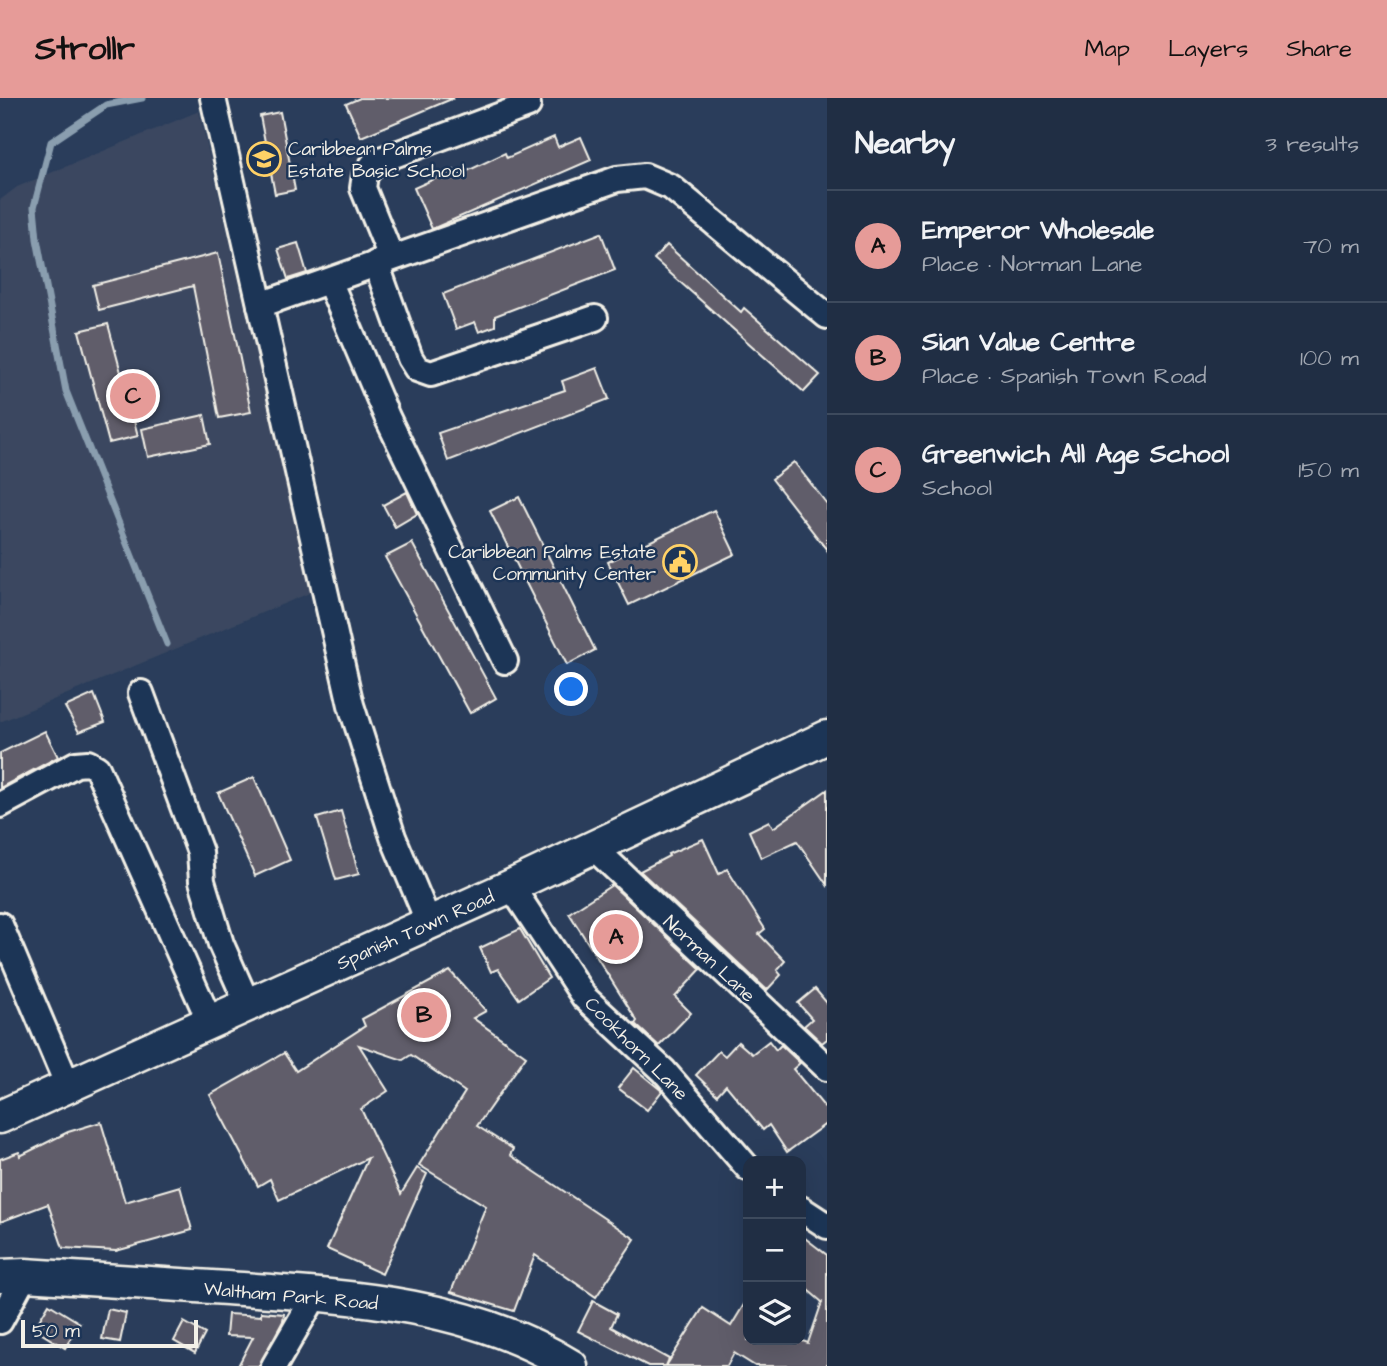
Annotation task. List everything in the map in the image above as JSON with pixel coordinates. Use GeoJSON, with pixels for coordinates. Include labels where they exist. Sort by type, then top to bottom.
{"type":"FeatureCollection","features":[{"type":"Feature","properties":{"kind":"main road","name":"Spanish Town Road"},"geometry":{"type":"LineString","coordinates":[[0,1117],[594,848],[827,737]]}},
{"type":"Feature","properties":{"kind":"main road","name":"Waltham Park Road"},"geometry":{"type":"LineString","coordinates":[[12,1276],[316,1294],[405,1305],[494,1331],[565,1364]]}},
{"type":"Feature","properties":{"kind":"street"},"geometry":{"type":"LineString","coordinates":[[213,98],[351,705],[393,837],[429,923]]}},
{"type":"Feature","properties":{"kind":"street"},"geometry":{"type":"LineString","coordinates":[[528,105],[375,162],[365,175],[363,188],[410,358],[417,369],[431,374],[595,318]]}},
{"type":"Feature","properties":{"kind":"street"},"geometry":{"type":"LineString","coordinates":[[260,305],[330,283],[383,260],[617,179],[645,176],[671,187],[827,316]]}},
{"type":"Feature","properties":{"kind":"street"},"geometry":{"type":"LineString","coordinates":[[330,283],[387,417],[505,661]]}},
{"type":"Feature","properties":{"kind":"street"},"geometry":{"type":"LineString","coordinates":[[141,693],[200,852],[202,881],[221,944],[248,1005]]}},
{"type":"Feature","properties":{"kind":"street"},"geometry":{"type":"LineString","coordinates":[[0,805],[76,764],[88,763],[97,768],[210,1022]]}},
{"type":"Feature","properties":{"kind":"street","name":"Norman Lane"},"geometry":{"type":"LineString","coordinates":[[594,848],[827,1068]]}},
{"type":"Feature","properties":{"kind":"street","name":"Cookhorn Lane"},"geometry":{"type":"LineString","coordinates":[[511,886],[584,997],[664,1071],[743,1162]]}},
{"type":"Feature","properties":{"kind":"street"},"geometry":{"type":"LineString","coordinates":[[0,925],[68,1086]]}},
{"type":"Feature","properties":{"kind":"street"},"geometry":{"type":"LineString","coordinates":[[806,1212],[827,1226]]}},
{"type":"Feature","properties":{"kind":"street"},"geometry":{"type":"LineString","coordinates":[[0,1321],[12,1276]]}},
{"type":"Feature","properties":{"kind":"street"},"geometry":{"type":"LineString","coordinates":[[274,1366],[316,1294]]}},
{"type":"Feature","properties":{"kind":"shaded area"},"geometry":{"type":"Polygon","coordinates":[[[199,111],[312,592],[0,722],[0,200],[17,187],[199,111]]]}},
{"type":"Feature","properties":{"kind":"building"},"geometry":{"type":"Polygon","coordinates":[[[360,98],[454,98],[361,137],[346,104],[360,98]]]}},
{"type":"Feature","properties":{"kind":"building"},"geometry":{"type":"Polygon","coordinates":[[[280,112],[295,190],[275,194],[260,116],[280,112]]]}},
{"type":"Feature","properties":{"kind":"building"},"geometry":{"type":"Polygon","coordinates":[[[554,137],[558,147],[581,137],[591,160],[432,229],[414,188],[454,170],[457,176],[505,153],[507,158],[554,137]]]}},
{"type":"Feature","properties":{"kind":"building"},"geometry":{"type":"Polygon","coordinates":[[[601,233],[615,270],[495,316],[495,326],[479,332],[475,322],[456,329],[443,294],[601,233]]]}},
{"type":"Feature","properties":{"kind":"building"},"geometry":{"type":"Polygon","coordinates":[[[298,243],[307,273],[288,279],[278,249],[298,243]]]}},
{"type":"Feature","properties":{"kind":"building"},"geometry":{"type":"Polygon","coordinates":[[[667,245],[741,312],[744,308],[820,375],[804,392],[654,259],[667,245]]]}},
{"type":"Feature","properties":{"kind":"building"},"geometry":{"type":"Polygon","coordinates":[[[218,253],[251,412],[219,418],[193,286],[99,310],[93,285],[218,253]]]}},
{"type":"Feature","properties":{"kind":"building"},"geometry":{"type":"Polygon","coordinates":[[[108,324],[138,436],[109,443],[79,331],[108,324]]]}},
{"type":"Feature","properties":{"kind":"building"},"geometry":{"type":"Polygon","coordinates":[[[597,368],[609,399],[448,461],[438,433],[565,390],[562,381],[597,368]]]}},
{"type":"Feature","properties":{"kind":"building"},"geometry":{"type":"Polygon","coordinates":[[[204,415],[210,444],[148,457],[142,429],[204,415]]]}},
{"type":"Feature","properties":{"kind":"building"},"geometry":{"type":"Polygon","coordinates":[[[794,462],[827,504],[827,550],[772,479],[794,462]]]}},
{"type":"Feature","properties":{"kind":"building"},"geometry":{"type":"Polygon","coordinates":[[[407,492],[417,514],[395,527],[383,505],[407,492]]]}},
{"type":"Feature","properties":{"kind":"building"},"geometry":{"type":"Polygon","coordinates":[[[519,497],[595,650],[567,665],[490,511],[519,497]]]}},
{"type":"Feature","properties":{"kind":"building"},"geometry":{"type":"Polygon","coordinates":[[[714,510],[735,554],[629,605],[608,562],[714,510]]]}},
{"type":"Feature","properties":{"kind":"building"},"geometry":{"type":"Polygon","coordinates":[[[412,543],[496,698],[470,713],[385,557],[412,543]]]}},
{"type":"Feature","properties":{"kind":"building"},"geometry":{"type":"Polygon","coordinates":[[[94,694],[105,722],[79,732],[65,707],[94,694]]]}},
{"type":"Feature","properties":{"kind":"building"},"geometry":{"type":"Polygon","coordinates":[[[45,731],[58,757],[0,788],[0,753],[45,731]]]}},
{"type":"Feature","properties":{"kind":"building"},"geometry":{"type":"Polygon","coordinates":[[[254,777],[290,860],[255,876],[218,793],[254,777]]]}},
{"type":"Feature","properties":{"kind":"building"},"geometry":{"type":"Polygon","coordinates":[[[827,790],[827,885],[797,841],[761,858],[749,831],[769,821],[773,828],[827,790]]]}},
{"type":"Feature","properties":{"kind":"building"},"geometry":{"type":"Polygon","coordinates":[[[341,811],[359,874],[336,880],[317,818],[341,811]]]}},
{"type":"Feature","properties":{"kind":"building"},"geometry":{"type":"Polygon","coordinates":[[[703,839],[719,874],[727,869],[765,929],[759,934],[785,961],[777,970],[781,975],[767,990],[640,871],[669,856],[668,854],[703,839]]]}},
{"type":"Feature","properties":{"kind":"building"},"geometry":{"type":"Polygon","coordinates":[[[612,885],[701,969],[675,997],[691,1013],[659,1046],[635,1024],[637,1021],[569,913],[612,885]]]}},
{"type":"Feature","properties":{"kind":"building"},"geometry":{"type":"Polygon","coordinates":[[[520,929],[549,978],[519,999],[498,969],[491,972],[480,948],[520,929]]]}},
{"type":"Feature","properties":{"kind":"building"},"geometry":{"type":"Polygon","coordinates":[[[450,971],[486,1011],[473,1018],[526,1056],[477,1126],[513,1149],[510,1155],[635,1239],[596,1297],[535,1255],[514,1311],[451,1292],[486,1206],[419,1165],[465,1092],[411,1055],[403,1060],[359,1045],[388,1091],[361,1109],[401,1194],[417,1168],[427,1174],[382,1274],[327,1249],[368,1158],[279,1200],[270,1179],[258,1186],[210,1095],[284,1053],[296,1071],[365,1026],[362,1019],[450,971]]]}},
{"type":"Feature","properties":{"kind":"building"},"geometry":{"type":"Polygon","coordinates":[[[815,989],[827,1003],[827,1039],[822,1043],[804,1026],[812,1019],[798,1003],[815,989]]]}},
{"type":"Feature","properties":{"kind":"building"},"geometry":{"type":"Polygon","coordinates":[[[769,1041],[776,1050],[781,1045],[800,1063],[793,1069],[827,1110],[827,1123],[787,1152],[769,1125],[763,1130],[726,1085],[717,1095],[696,1075],[719,1051],[725,1056],[738,1042],[752,1054],[769,1041]]]}},
{"type":"Feature","properties":{"kind":"building"},"geometry":{"type":"Polygon","coordinates":[[[634,1068],[662,1091],[647,1110],[618,1088],[634,1068]]]}},
{"type":"Feature","properties":{"kind":"building"},"geometry":{"type":"Polygon","coordinates":[[[101,1122],[125,1202],[180,1186],[192,1230],[116,1251],[63,1248],[48,1204],[0,1222],[0,1159],[19,1152],[20,1156],[68,1132],[101,1122]]]}},
{"type":"Feature","properties":{"kind":"building"},"geometry":{"type":"Polygon","coordinates":[[[806,1239],[827,1255],[827,1366],[755,1366],[734,1353],[727,1366],[666,1366],[703,1308],[731,1326],[743,1306],[743,1345],[806,1345],[822,1302],[806,1288],[806,1239]]]}},
{"type":"Feature","properties":{"kind":"building"},"geometry":{"type":"Polygon","coordinates":[[[593,1301],[617,1314],[611,1327],[669,1359],[666,1366],[648,1366],[578,1331],[593,1301]]]}},
{"type":"Feature","properties":{"kind":"building"},"geometry":{"type":"Polygon","coordinates":[[[49,1304],[80,1323],[65,1348],[34,1329],[49,1304]]]}},
{"type":"Feature","properties":{"kind":"building"},"geometry":{"type":"Polygon","coordinates":[[[108,1309],[126,1313],[120,1342],[102,1339],[108,1309]]]}},
{"type":"Feature","properties":{"kind":"building"},"geometry":{"type":"Polygon","coordinates":[[[261,1312],[284,1314],[283,1321],[259,1366],[238,1366],[253,1337],[226,1336],[228,1314],[261,1316],[261,1312]]]}},
{"type":"Feature","properties":{"kind":"building"},"geometry":{"type":"Polygon","coordinates":[[[184,1322],[205,1334],[195,1353],[174,1341],[184,1322]]]}},
{"type":"Feature","properties":{"kind":"waterway"},"geometry":{"type":"LineString","coordinates":[[142,98],[106,105],[51,142],[34,207],[37,239],[66,391],[167,644]]}},
{"type":"Feature","properties":{"kind":"place","name":"Caribbean Palms Estate Basic School"},"geometry":{"type":"Point","coordinates":[264,159]}},
{"type":"Feature","properties":{"kind":"place","name":"Greenwich All Age School"},"geometry":{"type":"Point","coordinates":[133,396]}},
{"type":"Feature","properties":{"kind":"place","name":"Caribbean Palms Estate Community Center"},"geometry":{"type":"Point","coordinates":[680,562]}},
{"type":"Feature","properties":{"kind":"place","name":"Emperor Wholesale"},"geometry":{"type":"Point","coordinates":[616,937]}},
{"type":"Feature","properties":{"kind":"place","name":"Sian Value Centre"},"geometry":{"type":"Point","coordinates":[424,1015]}}]}
